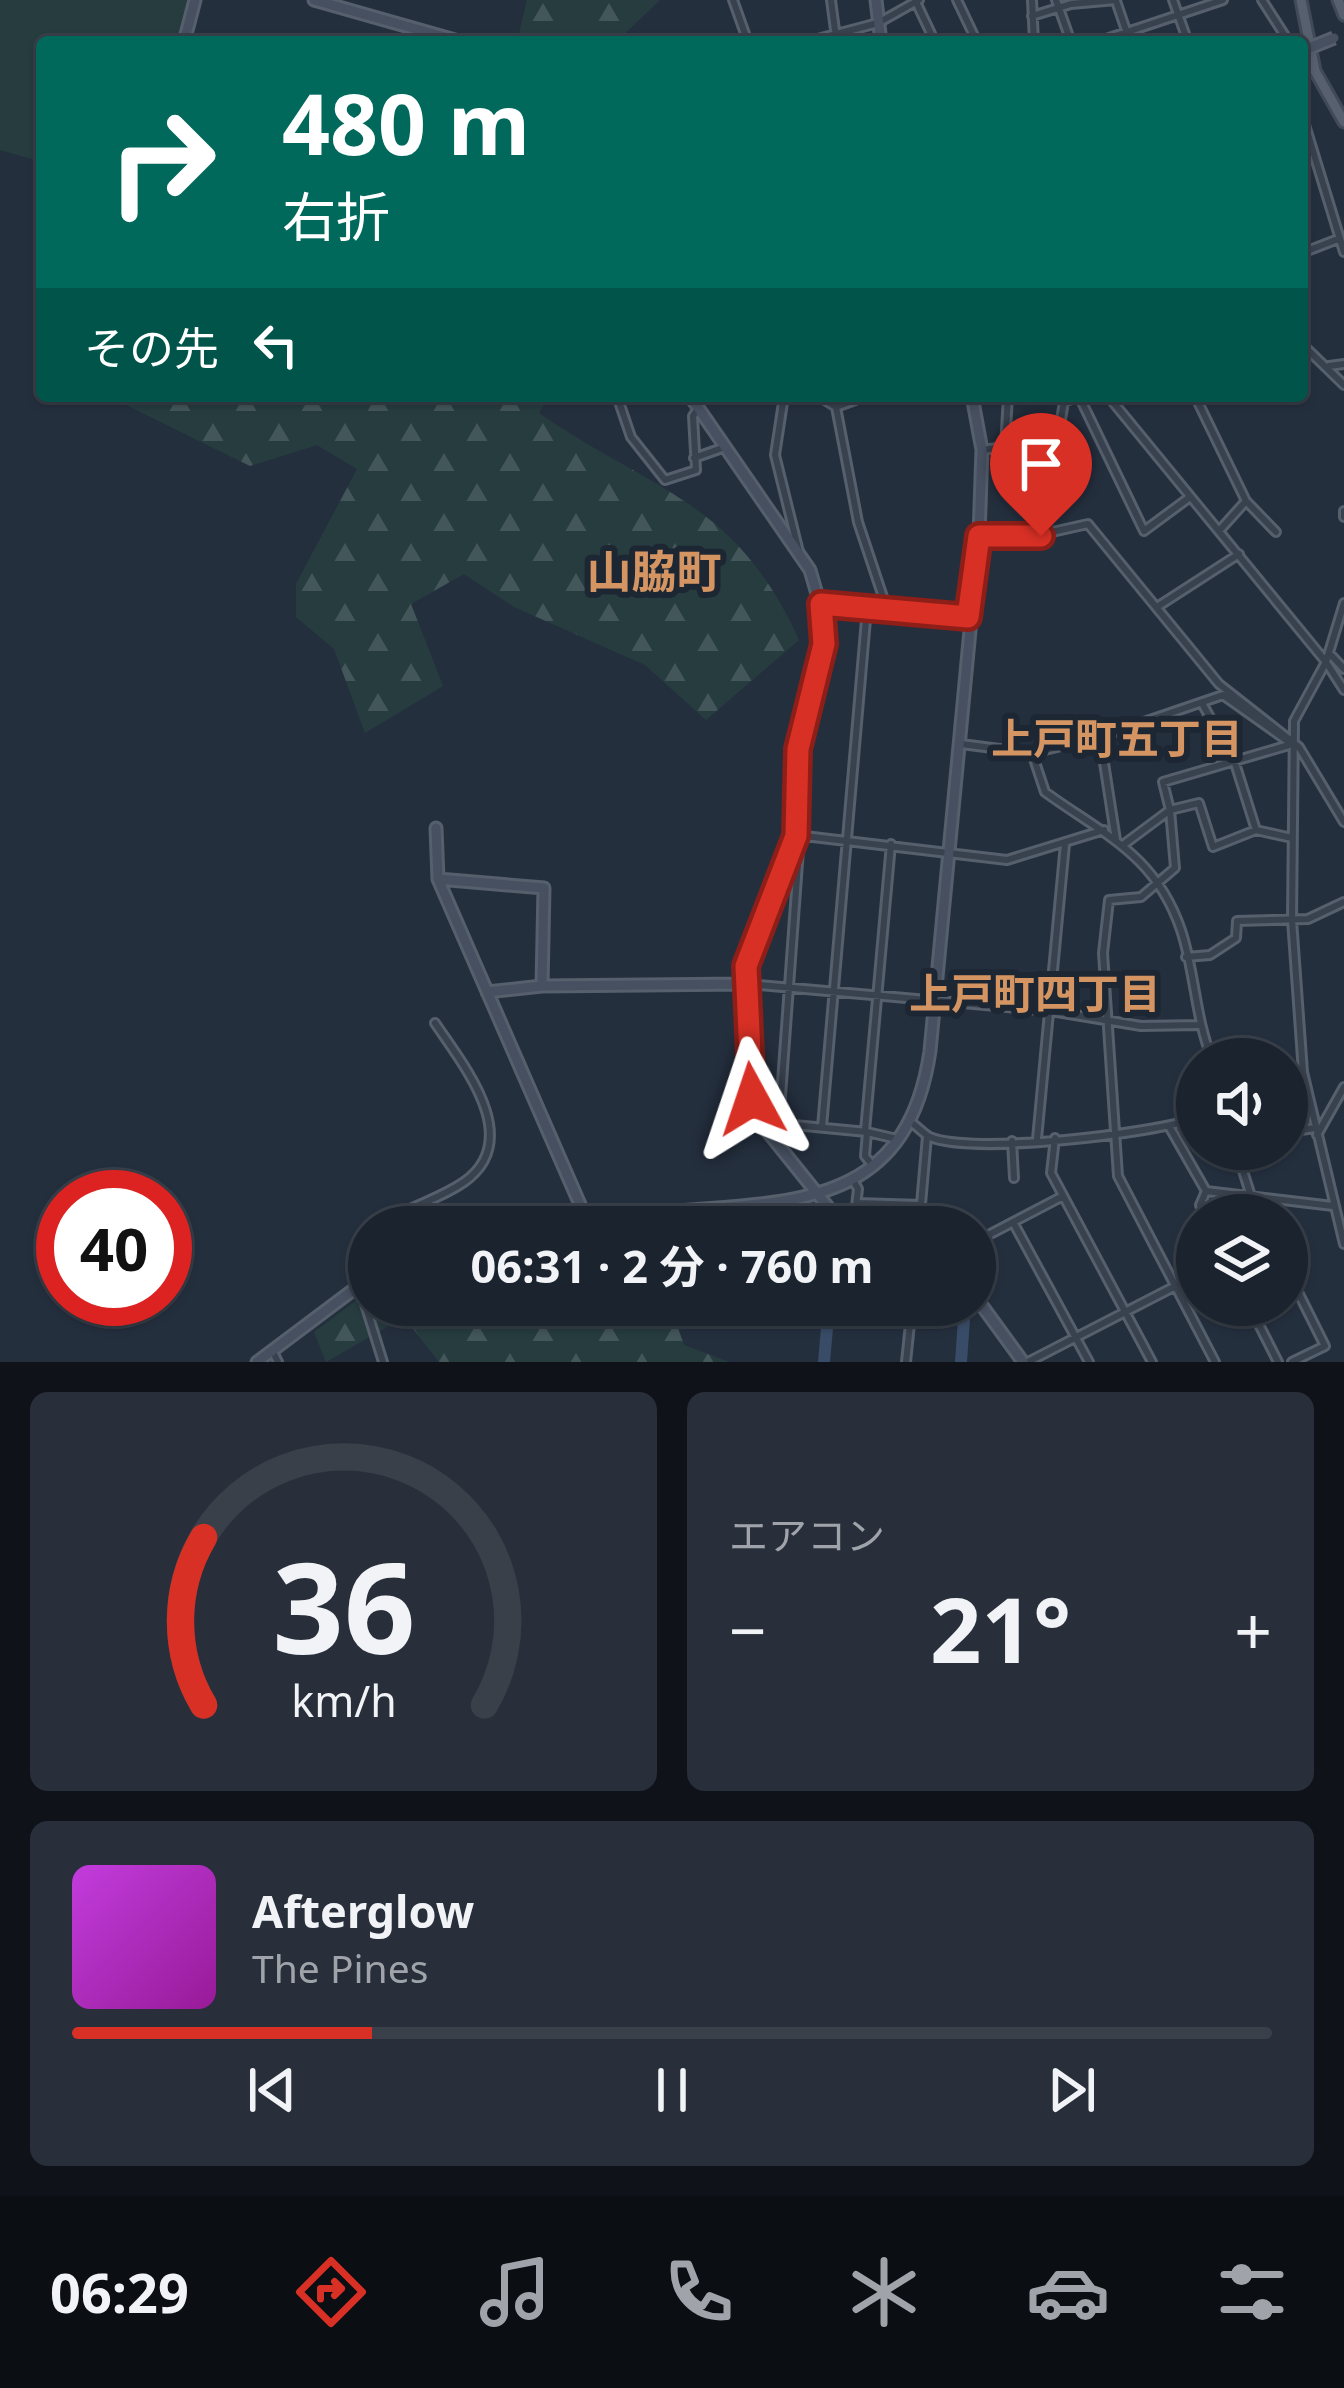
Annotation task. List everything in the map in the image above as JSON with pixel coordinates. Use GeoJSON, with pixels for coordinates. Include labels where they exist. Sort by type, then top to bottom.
{"type":"FeatureCollection","features":[{"type":"Feature","properties":{"kind":"main road"},"geometry":{"type":"LineString","coordinates":[[1301,0],[1315,71],[1344,122]]}},
{"type":"Feature","properties":{"kind":"main road"},"geometry":{"type":"LineString","coordinates":[[1338,0],[1344,15]]}},
{"type":"Feature","properties":{"kind":"street"},"geometry":{"type":"LineString","coordinates":[[186,36],[195,0]]}},
{"type":"Feature","properties":{"kind":"street"},"geometry":{"type":"LineString","coordinates":[[314,0],[441,36]]}},
{"type":"Feature","properties":{"kind":"street"},"geometry":{"type":"LineString","coordinates":[[733,0],[746,36]]}},
{"type":"Feature","properties":{"kind":"street"},"geometry":{"type":"LineString","coordinates":[[831,0],[835,30]]}},
{"type":"Feature","properties":{"kind":"street"},"geometry":{"type":"LineString","coordinates":[[876,0],[880,36]]}},
{"type":"Feature","properties":{"kind":"street"},"geometry":{"type":"LineString","coordinates":[[957,0],[973,36]]}},
{"type":"Feature","properties":{"kind":"street"},"geometry":{"type":"LineString","coordinates":[[1032,0],[1034,36]]}},
{"type":"Feature","properties":{"kind":"street"},"geometry":{"type":"LineString","coordinates":[[1173,0],[1186,36]]}},
{"type":"Feature","properties":{"kind":"street"},"geometry":{"type":"LineString","coordinates":[[1115,36],[1223,0]]}},
{"type":"Feature","properties":{"kind":"street"},"geometry":{"type":"LineString","coordinates":[[1262,0],[1285,36]]}},
{"type":"Feature","properties":{"kind":"street"},"geometry":{"type":"LineString","coordinates":[[820,36],[878,23],[918,1],[933,36]]}},
{"type":"Feature","properties":{"kind":"street"},"geometry":{"type":"LineString","coordinates":[[1032,16],[1057,3],[1116,1],[1128,36]]}},
{"type":"Feature","properties":{"kind":"street"},"geometry":{"type":"LineString","coordinates":[[1057,3],[1069,36]]}},
{"type":"Feature","properties":{"kind":"street"},"geometry":{"type":"LineString","coordinates":[[1308,49],[1339,36]]}},
{"type":"Feature","properties":{"kind":"street"},"geometry":{"type":"LineString","coordinates":[[1308,74],[1315,71]]}},
{"type":"Feature","properties":{"kind":"street"},"geometry":{"type":"LineString","coordinates":[[1308,135],[1344,252]]}},
{"type":"Feature","properties":{"kind":"street"},"geometry":{"type":"LineString","coordinates":[[1308,251],[1339,238]]}},
{"type":"Feature","properties":{"kind":"street"},"geometry":{"type":"LineString","coordinates":[[1308,349],[1344,386]]}},
{"type":"Feature","properties":{"kind":"street"},"geometry":{"type":"LineString","coordinates":[[1329,366],[1344,364]]}},
{"type":"Feature","properties":{"kind":"street"},"geometry":{"type":"LineString","coordinates":[[619,402],[631,437],[662,479],[696,470],[693,416],[698,409]]}},
{"type":"Feature","properties":{"kind":"street"},"geometry":{"type":"LineString","coordinates":[[694,402],[799,552]]}},
{"type":"Feature","properties":{"kind":"street"},"geometry":{"type":"LineString","coordinates":[[778,1123],[798,836],[798,749],[824,644],[821,604],[799,552],[775,455],[783,402]]}},
{"type":"Feature","properties":{"kind":"street"},"geometry":{"type":"LineString","coordinates":[[828,402],[836,407],[858,522],[887,609]]}},
{"type":"Feature","properties":{"kind":"street"},"geometry":{"type":"LineString","coordinates":[[836,407],[850,402]]}},
{"type":"Feature","properties":{"kind":"street"},"geometry":{"type":"LineString","coordinates":[[744,1206],[815,1197],[873,1166],[909,1121],[925,1079],[979,536],[982,451],[973,402]]}},
{"type":"Feature","properties":{"kind":"street"},"geometry":{"type":"LineString","coordinates":[[982,451],[1005,447],[1008,402]]}},
{"type":"Feature","properties":{"kind":"street"},"geometry":{"type":"LineString","coordinates":[[1041,536],[1064,402]]}},
{"type":"Feature","properties":{"kind":"street"},"geometry":{"type":"LineString","coordinates":[[1082,402],[1144,531],[1190,497]]}},
{"type":"Feature","properties":{"kind":"street"},"geometry":{"type":"LineString","coordinates":[[1113,402],[1328,658],[1344,670]]}},
{"type":"Feature","properties":{"kind":"street"},"geometry":{"type":"LineString","coordinates":[[1198,402],[1246,501],[1276,532]]}},
{"type":"Feature","properties":{"kind":"street"},"geometry":{"type":"LineString","coordinates":[[694,458],[725,447]]}},
{"type":"Feature","properties":{"kind":"street"},"geometry":{"type":"LineString","coordinates":[[1219,531],[1246,501]]}},
{"type":"Feature","properties":{"kind":"street"},"geometry":{"type":"LineString","coordinates":[[979,536],[1041,536],[1088,524],[1219,684],[1286,732],[1344,822]]}},
{"type":"Feature","properties":{"kind":"street"},"geometry":{"type":"LineString","coordinates":[[1157,607],[1239,554]]}},
{"type":"Feature","properties":{"kind":"street"},"geometry":{"type":"LineString","coordinates":[[1344,603],[1328,658],[1300,705],[1292,743],[1292,920],[1303,1072],[1344,1244]]}},
{"type":"Feature","properties":{"kind":"street"},"geometry":{"type":"LineString","coordinates":[[821,604],[968,617]]}},
{"type":"Feature","properties":{"kind":"street"},"geometry":{"type":"LineString","coordinates":[[822,1127],[867,608]]}},
{"type":"Feature","properties":{"kind":"street"},"geometry":{"type":"LineString","coordinates":[[1328,658],[1344,690]]}},
{"type":"Feature","properties":{"kind":"street"},"geometry":{"type":"LineString","coordinates":[[957,743],[1032,753],[1100,737],[1223,695],[1292,743]]}},
{"type":"Feature","properties":{"kind":"street"},"geometry":{"type":"LineString","coordinates":[[1204,705],[1234,760],[1256,830]]}},
{"type":"Feature","properties":{"kind":"street"},"geometry":{"type":"LineString","coordinates":[[1100,737],[1119,842]]}},
{"type":"Feature","properties":{"kind":"street"},"geometry":{"type":"LineString","coordinates":[[1215,1362],[1118,1176],[1103,953],[1109,900],[1142,897],[1175,868],[1163,782],[1234,760],[1262,757],[1292,743]]}},
{"type":"Feature","properties":{"kind":"street"},"geometry":{"type":"LineString","coordinates":[[1032,753],[1045,792],[1104,830],[1156,880],[1183,934],[1203,1038]]}},
{"type":"Feature","properties":{"kind":"street"},"geometry":{"type":"LineString","coordinates":[[1119,842],[1169,810],[1199,802],[1213,847],[1256,830],[1292,838]]}},
{"type":"Feature","properties":{"kind":"street"},"geometry":{"type":"LineString","coordinates":[[436,827],[438,879],[578,1206]]}},
{"type":"Feature","properties":{"kind":"street"},"geometry":{"type":"LineString","coordinates":[[798,836],[948,849],[1007,860],[1104,830]]}},
{"type":"Feature","properties":{"kind":"street"},"geometry":{"type":"LineString","coordinates":[[798,836],[750,949],[744,984],[751,1089],[759,1121],[826,1206]]}},
{"type":"Feature","properties":{"kind":"street"},"geometry":{"type":"LineString","coordinates":[[873,1166],[865,1156],[866,1131],[890,844]]}},
{"type":"Feature","properties":{"kind":"street"},"geometry":{"type":"LineString","coordinates":[[1036,1139],[1065,844]]}},
{"type":"Feature","properties":{"kind":"street"},"geometry":{"type":"LineString","coordinates":[[438,879],[544,888],[542,986]]}},
{"type":"Feature","properties":{"kind":"street"},"geometry":{"type":"LineString","coordinates":[[1186,957],[1210,955],[1236,938],[1237,921],[1292,920],[1344,902]]}},
{"type":"Feature","properties":{"kind":"street"},"geometry":{"type":"LineString","coordinates":[[488,992],[542,986],[744,984],[1051,1011],[1141,1026],[1198,1025]]}},
{"type":"Feature","properties":{"kind":"street"},"geometry":{"type":"LineString","coordinates":[[419,1206],[465,1181],[487,1147],[485,1105],[435,1023]]}},
{"type":"Feature","properties":{"kind":"street"},"geometry":{"type":"LineString","coordinates":[[1308,1131],[1316,1131],[1329,1116],[1344,1087]]}},
{"type":"Feature","properties":{"kind":"street"},"geometry":{"type":"LineString","coordinates":[[1329,1116],[1344,1110]]}},
{"type":"Feature","properties":{"kind":"street"},"geometry":{"type":"LineString","coordinates":[[759,1121],[866,1131],[897,1139]]}},
{"type":"Feature","properties":{"kind":"street"},"geometry":{"type":"LineString","coordinates":[[909,1121],[927,1136],[1012,1141],[1176,1126]]}},
{"type":"Feature","properties":{"kind":"street"},"geometry":{"type":"LineString","coordinates":[[1170,1128],[1206,1192],[1228,1194]]}},
{"type":"Feature","properties":{"kind":"street"},"geometry":{"type":"LineString","coordinates":[[857,1203],[921,1205],[927,1136]]}},
{"type":"Feature","properties":{"kind":"street"},"geometry":{"type":"LineString","coordinates":[[1055,1138],[1051,1173],[1152,1362]]}},
{"type":"Feature","properties":{"kind":"street"},"geometry":{"type":"LineString","coordinates":[[1012,1141],[1014,1178]]}},
{"type":"Feature","properties":{"kind":"street"},"geometry":{"type":"LineString","coordinates":[[853,1180],[856,1206]]}},
{"type":"Feature","properties":{"kind":"street"},"geometry":{"type":"LineString","coordinates":[[996,1231],[1063,1196]]}},
{"type":"Feature","properties":{"kind":"street"},"geometry":{"type":"LineString","coordinates":[[1308,1203],[1333,1206]]}},
{"type":"Feature","properties":{"kind":"street"},"geometry":{"type":"LineString","coordinates":[[1013,1222],[1089,1362]]}},
{"type":"Feature","properties":{"kind":"street"},"geometry":{"type":"LineString","coordinates":[[996,1324],[1026,1362],[1175,1286]]}},
{"type":"Feature","properties":{"kind":"street"},"geometry":{"type":"LineString","coordinates":[[257,1362],[348,1292]]}},
{"type":"Feature","properties":{"kind":"street"},"geometry":{"type":"LineString","coordinates":[[1292,1362],[1325,1346],[1308,1312]]}},
{"type":"Feature","properties":{"kind":"street"},"geometry":{"type":"LineString","coordinates":[[375,1326],[383,1362]]}},
{"type":"Feature","properties":{"kind":"street"},"geometry":{"type":"LineString","coordinates":[[906,1362],[910,1326]]}},
{"type":"Feature","properties":{"kind":"street"},"geometry":{"type":"LineString","coordinates":[[1260,1326],[1278,1362]]}},
{"type":"Feature","properties":{"kind":"street"},"geometry":{"type":"LineString","coordinates":[[272,1350],[278,1362]]}},
{"type":"Feature","properties":{"kind":"green space"},"geometry":{"type":"Polygon","coordinates":[[[0,0],[188,0],[178,36],[36,36],[36,160],[0,150],[0,0]]]}},
{"type":"Feature","properties":{"kind":"green space"},"geometry":{"type":"Polygon","coordinates":[[[527,0],[660,0],[622,36],[518,36],[527,0]]]}},
{"type":"Feature","properties":{"kind":"green space"},"geometry":{"type":"Polygon","coordinates":[[[120,402],[545,402],[539,413],[719,527],[774,593],[799,640],[706,720],[645,665],[514,607],[464,574],[411,604],[443,686],[365,733],[334,649],[296,617],[296,584],[357,469],[317,445],[250,466],[120,402]]]}},
{"type":"Feature","properties":{"kind":"green space"},"geometry":{"type":"Polygon","coordinates":[[[348,1307],[348,1326],[388,1326],[326,1362],[314,1332],[348,1307]]]}},
{"type":"Feature","properties":{"kind":"green space"},"geometry":{"type":"Polygon","coordinates":[[[411,1326],[677,1326],[684,1345],[729,1362],[439,1362],[411,1326]]]}},
{"type":"Feature","properties":{"kind":"waterway"},"geometry":{"type":"LineString","coordinates":[[824,1362],[827,1326]]}},
{"type":"Feature","properties":{"kind":"waterway"},"geometry":{"type":"LineString","coordinates":[[961,1362],[964,1326]]}},
{"type":"Feature","properties":{"kind":"district","name":"山脇町"},"geometry":{"type":"Point","coordinates":[654,570]}},
{"type":"Feature","properties":{"kind":"district","name":"上戸町五丁目"},"geometry":{"type":"Point","coordinates":[1117,737]}},
{"type":"Feature","properties":{"kind":"district","name":"上戸町四丁目"},"geometry":{"type":"Point","coordinates":[1035,992]}},
{"type":"Feature","properties":{"kind":"route"},"geometry":{"type":"LineString","coordinates":[[752,1099],[746,966],[796,836],[796,767],[824,644],[821,604],[968,617],[979,536],[1041,536]]}}]}
